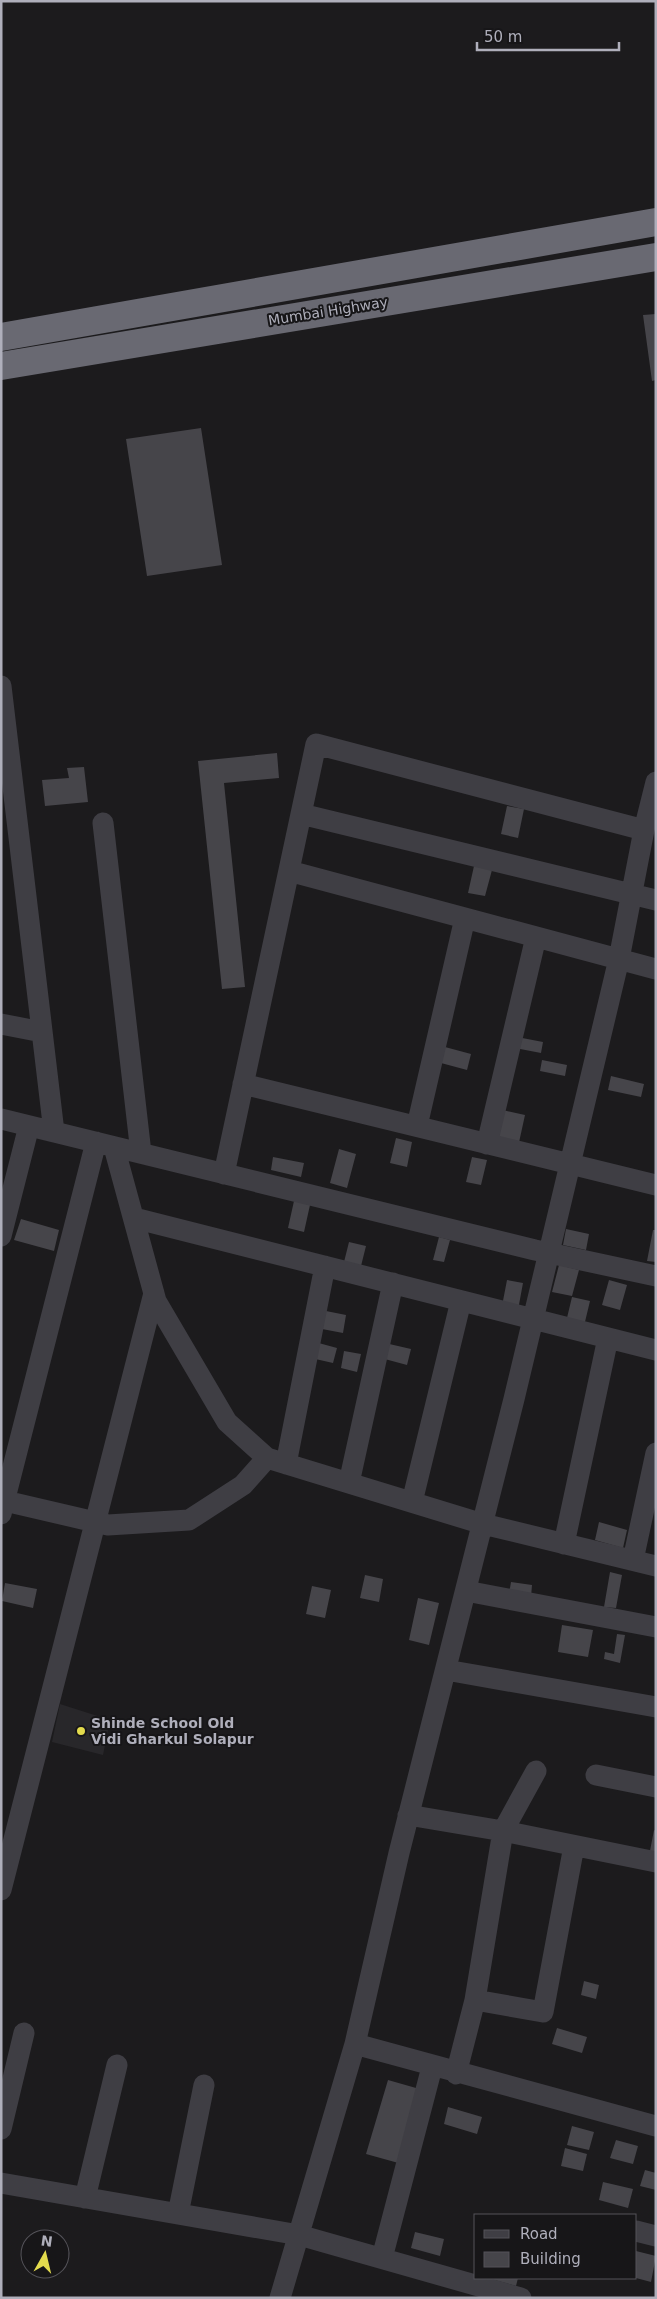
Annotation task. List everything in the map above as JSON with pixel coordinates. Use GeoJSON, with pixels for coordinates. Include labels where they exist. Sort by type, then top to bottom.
{"type":"FeatureCollection","features":[{"type":"Feature","properties":{"kind":"highway"},"geometry":{"type":"LineString","coordinates":[[1,337],[656,222]]}},
{"type":"Feature","properties":{"kind":"highway","name":"Mumbai Highway"},"geometry":{"type":"LineString","coordinates":[[1,366],[656,258]]}},
{"type":"Feature","properties":{"kind":"street"},"geometry":{"type":"LineString","coordinates":[[1,686],[54,1132]]}},
{"type":"Feature","properties":{"kind":"street"},"geometry":{"type":"LineString","coordinates":[[224,1174],[316,744],[644,830]]}},
{"type":"Feature","properties":{"kind":"street"},"geometry":{"type":"LineString","coordinates":[[280,2298],[354,2044],[408,1815],[483,1524],[619,959],[630,894],[656,782]]}},
{"type":"Feature","properties":{"kind":"street"},"geometry":{"type":"LineString","coordinates":[[301,814],[656,900]]}},
{"type":"Feature","properties":{"kind":"street"},"geometry":{"type":"LineString","coordinates":[[103,824],[141,1153]]}},
{"type":"Feature","properties":{"kind":"street"},"geometry":{"type":"LineString","coordinates":[[289,871],[656,969]]}},
{"type":"Feature","properties":{"kind":"street"},"geometry":{"type":"LineString","coordinates":[[417,1126],[465,918]]}},
{"type":"Feature","properties":{"kind":"street"},"geometry":{"type":"LineString","coordinates":[[487,1144],[536,938]]}},
{"type":"Feature","properties":{"kind":"street"},"geometry":{"type":"LineString","coordinates":[[1,1024],[42,1032]]}},
{"type":"Feature","properties":{"kind":"street"},"geometry":{"type":"LineString","coordinates":[[243,1084],[656,1185]]}},
{"type":"Feature","properties":{"kind":"street"},"geometry":{"type":"LineString","coordinates":[[1,1119],[549,1253],[656,1276]]}},
{"type":"Feature","properties":{"kind":"street"},"geometry":{"type":"LineString","coordinates":[[1,1236],[6,1198],[29,1126]]}},
{"type":"Feature","properties":{"kind":"street"},"geometry":{"type":"LineString","coordinates":[[105,1144],[134,1218],[156,1301],[227,1422],[277,1461],[483,1524],[656,1566]]}},
{"type":"Feature","properties":{"kind":"street"},"geometry":{"type":"LineString","coordinates":[[105,1144],[3,1507],[108,1525],[189,1520],[277,1461],[325,1266]]}},
{"type":"Feature","properties":{"kind":"street"},"geometry":{"type":"LineString","coordinates":[[134,1218],[656,1350]]}},
{"type":"Feature","properties":{"kind":"street"},"geometry":{"type":"LineString","coordinates":[[349,1483],[393,1284]]}},
{"type":"Feature","properties":{"kind":"street"},"geometry":{"type":"LineString","coordinates":[[1,1890],[154,1294]]}},
{"type":"Feature","properties":{"kind":"street"},"geometry":{"type":"LineString","coordinates":[[412,1502],[461,1301]]}},
{"type":"Feature","properties":{"kind":"street"},"geometry":{"type":"LineString","coordinates":[[564,1544],[608,1338]]}},
{"type":"Feature","properties":{"kind":"street"},"geometry":{"type":"LineString","coordinates":[[633,1560],[656,1453]]}},
{"type":"Feature","properties":{"kind":"street"},"geometry":{"type":"LineString","coordinates":[[466,1591],[656,1627]]}},
{"type":"Feature","properties":{"kind":"street"},"geometry":{"type":"LineString","coordinates":[[446,1670],[656,1706]]}},
{"type":"Feature","properties":{"kind":"street"},"geometry":{"type":"LineString","coordinates":[[456,2074],[475,2000],[503,1831],[536,1771]]}},
{"type":"Feature","properties":{"kind":"street"},"geometry":{"type":"LineString","coordinates":[[596,1775],[656,1787]]}},
{"type":"Feature","properties":{"kind":"street"},"geometry":{"type":"LineString","coordinates":[[408,1815],[503,1831],[656,1862]]}},
{"type":"Feature","properties":{"kind":"street"},"geometry":{"type":"LineString","coordinates":[[475,2000],[543,2012],[574,1846]]}},
{"type":"Feature","properties":{"kind":"street"},"geometry":{"type":"LineString","coordinates":[[1,2129],[24,2033]]}},
{"type":"Feature","properties":{"kind":"street"},"geometry":{"type":"LineString","coordinates":[[354,2044],[456,2074],[656,2126]]}},
{"type":"Feature","properties":{"kind":"street"},"geometry":{"type":"LineString","coordinates":[[85,2198],[117,2065]]}},
{"type":"Feature","properties":{"kind":"street"},"geometry":{"type":"LineString","coordinates":[[382,2258],[432,2067]]}},
{"type":"Feature","properties":{"kind":"street"},"geometry":{"type":"LineString","coordinates":[[178,2214],[204,2085]]}},
{"type":"Feature","properties":{"kind":"street"},"geometry":{"type":"LineString","coordinates":[[1,2183],[298,2235],[521,2298]]}},
{"type":"Feature","properties":{"kind":"street"},"geometry":{"type":"LineString","coordinates":[[637,2231],[656,2236]]}},
{"type":"Feature","properties":{"kind":"shaded area","name":"Shinde School Old Vidi Gharkul Solapur"},"geometry":{"type":"Polygon","coordinates":[[[60,1704],[110,1720],[103,1755],[52,1742],[60,1704]]]}},
{"type":"Feature","properties":{"kind":"building"},"geometry":{"type":"Polygon","coordinates":[[[656,314],[656,380],[652,381],[643,315],[656,314]]]}},
{"type":"Feature","properties":{"kind":"building"},"geometry":{"type":"Polygon","coordinates":[[[201,428],[222,565],[147,576],[126,439],[201,428]]]}},
{"type":"Feature","properties":{"kind":"building"},"geometry":{"type":"Polygon","coordinates":[[[277,753],[279,778],[224,783],[245,987],[222,989],[198,761],[277,753]]]}},
{"type":"Feature","properties":{"kind":"building"},"geometry":{"type":"Polygon","coordinates":[[[84,767],[88,802],[45,806],[42,780],[69,778],[67,768],[84,767]]]}},
{"type":"Feature","properties":{"kind":"building"},"geometry":{"type":"Polygon","coordinates":[[[507,806],[524,809],[518,838],[501,834],[507,806]]]}},
{"type":"Feature","properties":{"kind":"building"},"geometry":{"type":"Polygon","coordinates":[[[474,866],[492,870],[485,896],[468,893],[474,866]]]}},
{"type":"Feature","properties":{"kind":"building"},"geometry":{"type":"Polygon","coordinates":[[[517,1037],[543,1042],[541,1053],[515,1048],[517,1037]]]}},
{"type":"Feature","properties":{"kind":"building"},"geometry":{"type":"Polygon","coordinates":[[[445,1047],[471,1054],[467,1070],[441,1063],[445,1047]]]}},
{"type":"Feature","properties":{"kind":"building"},"geometry":{"type":"Polygon","coordinates":[[[542,1060],[567,1065],[565,1076],[540,1071],[542,1060]]]}},
{"type":"Feature","properties":{"kind":"building"},"geometry":{"type":"Polygon","coordinates":[[[611,1076],[644,1084],[641,1097],[608,1090],[611,1076]]]}},
{"type":"Feature","properties":{"kind":"building"},"geometry":{"type":"Polygon","coordinates":[[[498,1109],[525,1115],[518,1147],[491,1141],[498,1109]]]}},
{"type":"Feature","properties":{"kind":"building"},"geometry":{"type":"Polygon","coordinates":[[[396,1138],[412,1142],[407,1167],[390,1163],[396,1138]]]}},
{"type":"Feature","properties":{"kind":"building"},"geometry":{"type":"Polygon","coordinates":[[[339,1149],[356,1154],[347,1188],[330,1183],[339,1149]]]}},
{"type":"Feature","properties":{"kind":"building"},"geometry":{"type":"Polygon","coordinates":[[[273,1157],[304,1163],[301,1177],[271,1170],[273,1157]]]}},
{"type":"Feature","properties":{"kind":"building"},"geometry":{"type":"Polygon","coordinates":[[[472,1157],[487,1160],[481,1185],[466,1182],[472,1157]]]}},
{"type":"Feature","properties":{"kind":"building"},"geometry":{"type":"Polygon","coordinates":[[[294,1201],[310,1205],[304,1232],[288,1228],[294,1201]]]}},
{"type":"Feature","properties":{"kind":"building"},"geometry":{"type":"Polygon","coordinates":[[[21,1219],[59,1230],[54,1251],[14,1240],[21,1219]]]}},
{"type":"Feature","properties":{"kind":"building"},"geometry":{"type":"Polygon","coordinates":[[[566,1229],[589,1234],[586,1250],[563,1245],[566,1229]]]}},
{"type":"Feature","properties":{"kind":"building"},"geometry":{"type":"Polygon","coordinates":[[[653,1230],[656,1230],[656,1262],[647,1261],[653,1230]]]}},
{"type":"Feature","properties":{"kind":"building"},"geometry":{"type":"Polygon","coordinates":[[[439,1237],[450,1240],[444,1262],[433,1260],[439,1237]]]}},
{"type":"Feature","properties":{"kind":"building"},"geometry":{"type":"Polygon","coordinates":[[[349,1242],[366,1246],[360,1270],[343,1266],[349,1242]]]}},
{"type":"Feature","properties":{"kind":"building"},"geometry":{"type":"Polygon","coordinates":[[[559,1265],[579,1270],[572,1296],[552,1292],[559,1265]]]}},
{"type":"Feature","properties":{"kind":"building"},"geometry":{"type":"Polygon","coordinates":[[[507,1280],[523,1283],[518,1310],[502,1306],[507,1280]]]}},
{"type":"Feature","properties":{"kind":"building"},"geometry":{"type":"Polygon","coordinates":[[[609,1280],[627,1285],[620,1310],[602,1305],[609,1280]]]}},
{"type":"Feature","properties":{"kind":"building"},"geometry":{"type":"Polygon","coordinates":[[[572,1297],[590,1301],[584,1326],[566,1322],[572,1297]]]}},
{"type":"Feature","properties":{"kind":"building"},"geometry":{"type":"Polygon","coordinates":[[[326,1311],[346,1315],[343,1333],[322,1329],[326,1311]]]}},
{"type":"Feature","properties":{"kind":"building"},"geometry":{"type":"Polygon","coordinates":[[[315,1342],[337,1348],[333,1363],[311,1358],[315,1342]]]}},
{"type":"Feature","properties":{"kind":"building"},"geometry":{"type":"Polygon","coordinates":[[[385,1343],[411,1349],[407,1365],[381,1358],[385,1343]]]}},
{"type":"Feature","properties":{"kind":"building"},"geometry":{"type":"Polygon","coordinates":[[[344,1351],[361,1354],[357,1372],[341,1368],[344,1351]]]}},
{"type":"Feature","properties":{"kind":"building"},"geometry":{"type":"Polygon","coordinates":[[[599,1522],[627,1530],[623,1548],[595,1540],[599,1522]]]}},
{"type":"Feature","properties":{"kind":"building"},"geometry":{"type":"Polygon","coordinates":[[[610,1572],[622,1575],[616,1608],[604,1607],[610,1572]]]}},
{"type":"Feature","properties":{"kind":"building"},"geometry":{"type":"Polygon","coordinates":[[[365,1575],[383,1579],[379,1602],[360,1598],[365,1575]]]}},
{"type":"Feature","properties":{"kind":"building"},"geometry":{"type":"Polygon","coordinates":[[[511,1582],[532,1585],[531,1597],[509,1594],[511,1582]]]}},
{"type":"Feature","properties":{"kind":"building"},"geometry":{"type":"Polygon","coordinates":[[[5,1583],[37,1589],[33,1608],[2,1601],[5,1583]]]}},
{"type":"Feature","properties":{"kind":"building"},"geometry":{"type":"Polygon","coordinates":[[[312,1586],[331,1590],[325,1618],[306,1614],[312,1586]]]}},
{"type":"Feature","properties":{"kind":"building"},"geometry":{"type":"Polygon","coordinates":[[[418,1598],[439,1603],[429,1645],[409,1640],[418,1598]]]}},
{"type":"Feature","properties":{"kind":"building"},"geometry":{"type":"Polygon","coordinates":[[[562,1625],[593,1630],[588,1657],[558,1652],[562,1625]]]}},
{"type":"Feature","properties":{"kind":"building"},"geometry":{"type":"Polygon","coordinates":[[[617,1634],[625,1635],[620,1663],[604,1659],[605,1652],[614,1654],[617,1634]]]}},
{"type":"Feature","properties":{"kind":"building"},"geometry":{"type":"Polygon","coordinates":[[[654,1830],[656,1831],[656,1857],[649,1856],[654,1830]]]}},
{"type":"Feature","properties":{"kind":"building"},"geometry":{"type":"Polygon","coordinates":[[[584,1981],[599,1985],[596,1999],[581,1995],[584,1981]]]}},
{"type":"Feature","properties":{"kind":"building"},"geometry":{"type":"Polygon","coordinates":[[[557,2028],[587,2037],[582,2053],[552,2044],[557,2028]]]}},
{"type":"Feature","properties":{"kind":"building"},"geometry":{"type":"Polygon","coordinates":[[[388,2080],[423,2090],[402,2164],[366,2154],[388,2080]]]}},
{"type":"Feature","properties":{"kind":"building"},"geometry":{"type":"Polygon","coordinates":[[[448,2107],[482,2117],[477,2134],[444,2124],[448,2107]]]}},
{"type":"Feature","properties":{"kind":"building"},"geometry":{"type":"Polygon","coordinates":[[[572,2126],[594,2132],[589,2150],[567,2145],[572,2126]]]}},
{"type":"Feature","properties":{"kind":"building"},"geometry":{"type":"Polygon","coordinates":[[[616,2140],[638,2146],[633,2164],[610,2158],[616,2140]]]}},
{"type":"Feature","properties":{"kind":"building"},"geometry":{"type":"Polygon","coordinates":[[[565,2148],[587,2154],[583,2171],[561,2166],[565,2148]]]}},
{"type":"Feature","properties":{"kind":"building"},"geometry":{"type":"Polygon","coordinates":[[[645,2170],[656,2173],[656,2190],[640,2186],[645,2170]]]}},
{"type":"Feature","properties":{"kind":"building"},"geometry":{"type":"Polygon","coordinates":[[[603,2182],[633,2189],[628,2208],[599,2200],[603,2182]]]}},
{"type":"Feature","properties":{"kind":"building"},"geometry":{"type":"Polygon","coordinates":[[[415,2232],[444,2239],[440,2256],[411,2248],[415,2232]]]}},
{"type":"Feature","properties":{"kind":"building"},"geometry":{"type":"Polygon","coordinates":[[[637,2251],[656,2256],[651,2282],[637,2278],[637,2251]]]}},
{"type":"Feature","properties":{"kind":"building"},"geometry":{"type":"Polygon","coordinates":[[[491,2279],[518,2279],[516,2286],[491,2279]]]}},
{"type":"Feature","properties":{"kind":"place","name":"Shinde School Old Vidi Gharkul Solapur"},"geometry":{"type":"Point","coordinates":[81,1731]}}]}
